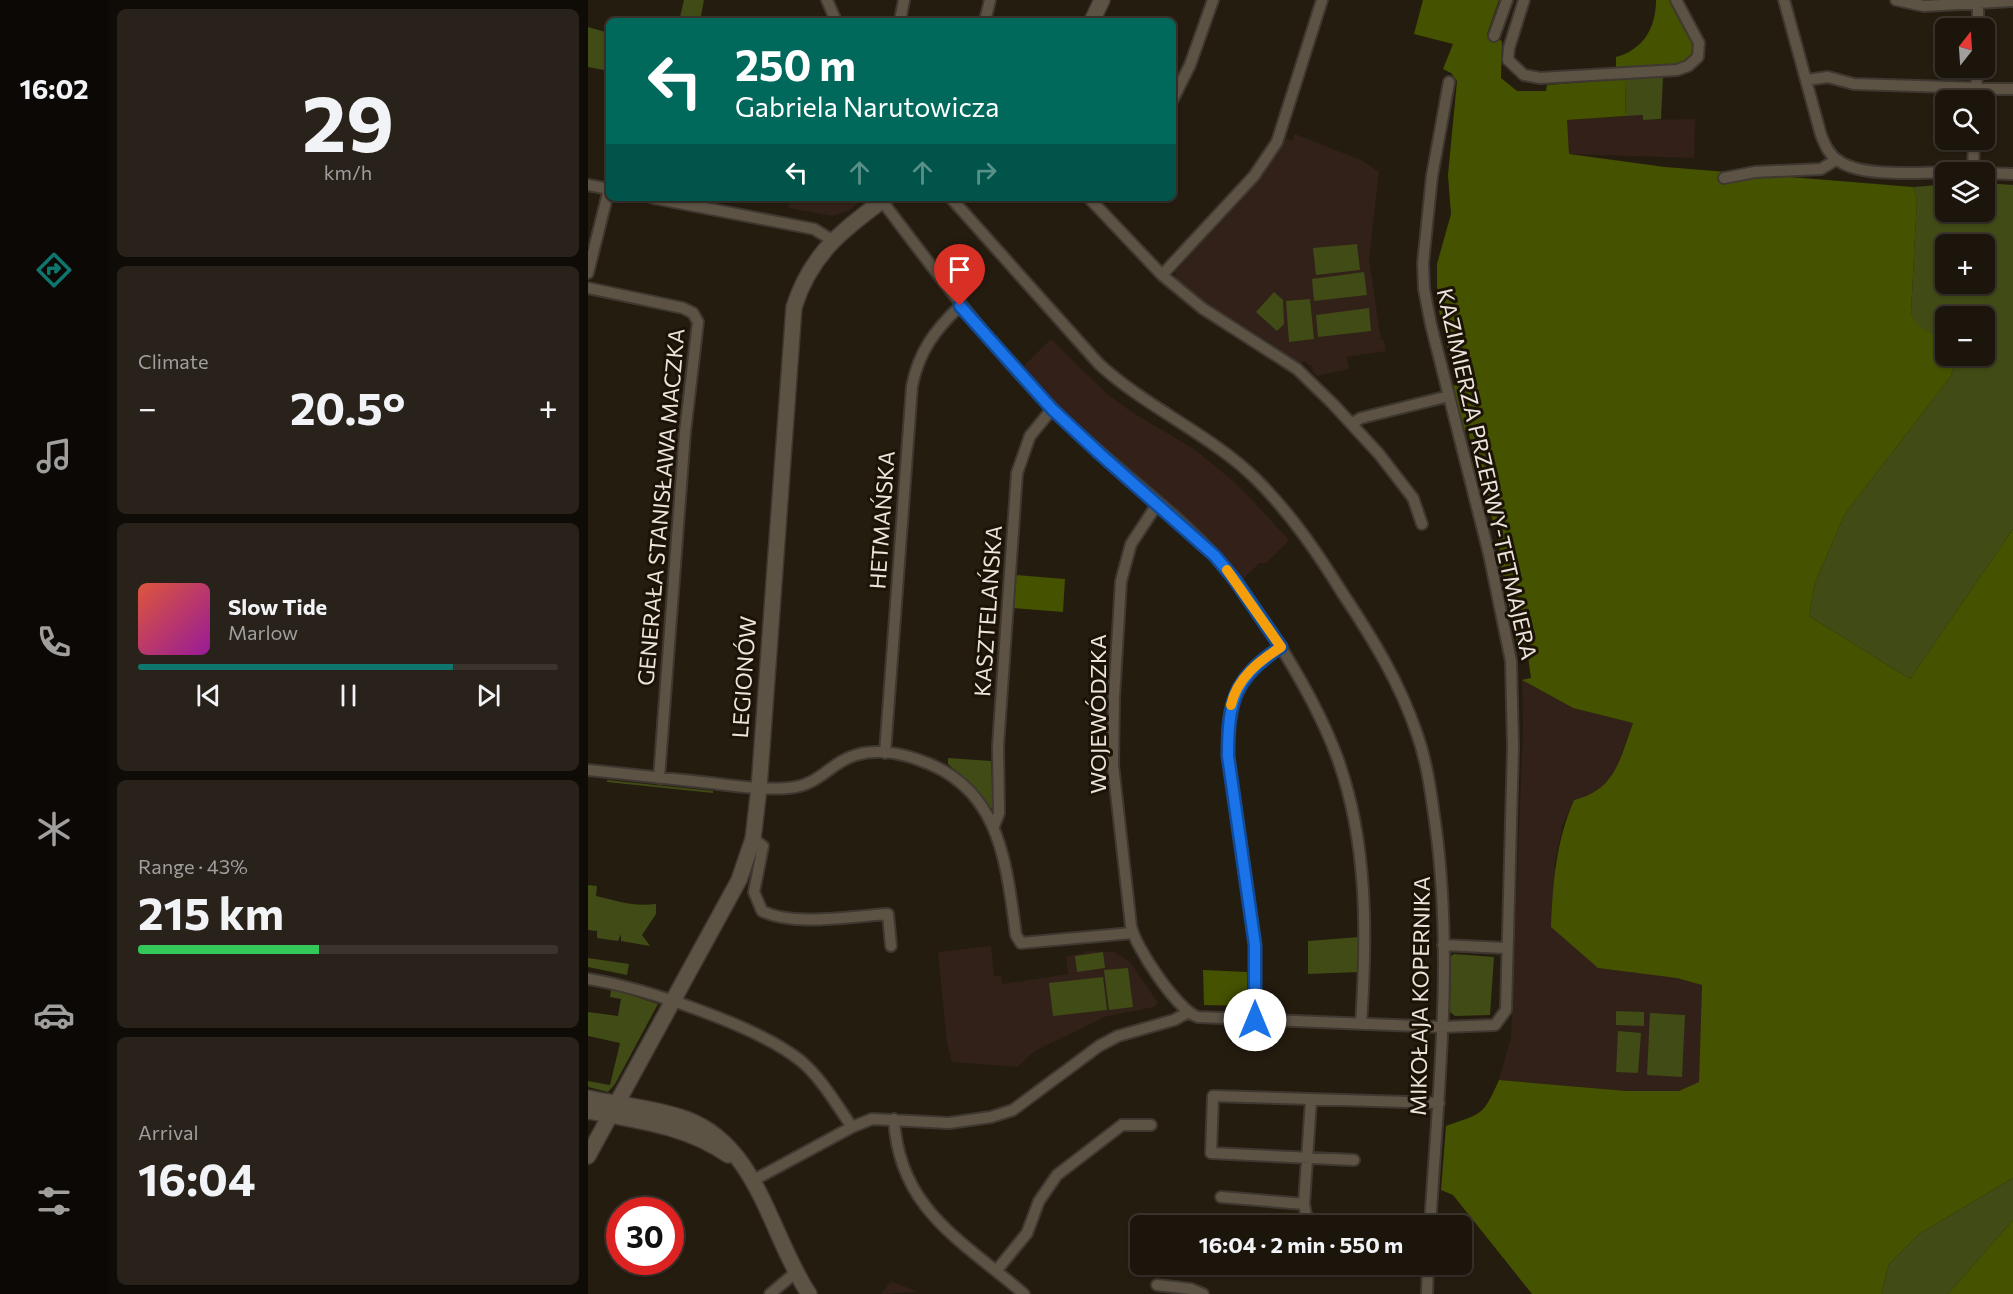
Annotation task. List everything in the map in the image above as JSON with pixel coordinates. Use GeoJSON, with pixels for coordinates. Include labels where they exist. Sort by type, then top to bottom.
{"type":"FeatureCollection","features":[{"type":"Feature","properties":{"kind":"street"},"geometry":{"type":"LineString","coordinates":[[827,0],[835,18]]}},
{"type":"Feature","properties":{"kind":"street"},"geometry":{"type":"LineString","coordinates":[[901,18],[904,0]]}},
{"type":"Feature","properties":{"kind":"street"},"geometry":{"type":"LineString","coordinates":[[986,18],[990,0]]}},
{"type":"Feature","properties":{"kind":"street"},"geometry":{"type":"LineString","coordinates":[[1093,18],[1102,0]]}},
{"type":"Feature","properties":{"kind":"street"},"geometry":{"type":"LineString","coordinates":[[1176,93],[1190,65],[1213,0]]}},
{"type":"Feature","properties":{"kind":"street"},"geometry":{"type":"LineString","coordinates":[[1161,275],[1254,176],[1277,142],[1322,0]]}},
{"type":"Feature","properties":{"kind":"street"},"geometry":{"type":"LineString","coordinates":[[1494,36],[1507,0]]}},
{"type":"Feature","properties":{"kind":"street"},"geometry":{"type":"LineString","coordinates":[[1524,0],[1509,48],[1508,60],[1524,75],[1540,78],[1677,70],[1689,66],[1698,57],[1699,43],[1676,0]]}},
{"type":"Feature","properties":{"kind":"street"},"geometry":{"type":"LineString","coordinates":[[1784,0],[1821,135],[1836,160],[1859,170],[1935,172]]}},
{"type":"Feature","properties":{"kind":"street"},"geometry":{"type":"LineString","coordinates":[[1896,0],[1924,6],[1979,1],[2013,2]]}},
{"type":"Feature","properties":{"kind":"street"},"geometry":{"type":"LineString","coordinates":[[1978,18],[1979,1]]}},
{"type":"Feature","properties":{"kind":"street"},"geometry":{"type":"LineString","coordinates":[[1807,80],[1828,77],[1854,84],[2013,89]]}},
{"type":"Feature","properties":{"kind":"street"},"geometry":{"type":"LineString","coordinates":[[1976,78],[1976,88]]}},
{"type":"Feature","properties":{"kind":"street","name":"KAZIMIERZA PRZERWY-TETMAJERA"},"geometry":{"type":"LineString","coordinates":[[1442,1027],[1495,1025],[1501,1020],[1506,1010],[1505,948],[1513,747],[1512,671],[1503,612],[1431,325],[1423,272],[1432,176],[1449,82]]}},
{"type":"Feature","properties":{"kind":"street"},"geometry":{"type":"LineString","coordinates":[[1724,178],[1755,172],[1821,169],[1836,160]]}},
{"type":"Feature","properties":{"kind":"street"},"geometry":{"type":"LineString","coordinates":[[1995,173],[2013,174]]}},
{"type":"Feature","properties":{"kind":"street"},"geometry":{"type":"LineString","coordinates":[[588,185],[606,188]]}},
{"type":"Feature","properties":{"kind":"street"},"geometry":{"type":"LineString","coordinates":[[588,273],[606,201]]}},
{"type":"Feature","properties":{"kind":"street"},"geometry":{"type":"LineString","coordinates":[[669,201],[814,229],[832,240]]}},
{"type":"Feature","properties":{"kind":"street","name":"LEGIONÓW"},"geometry":{"type":"LineString","coordinates":[[589,1148],[614,1109],[673,1003],[753,839],[759,788],[794,308],[807,274],[832,240],[881,201]]}},
{"type":"Feature","properties":{"kind":"street"},"geometry":{"type":"LineString","coordinates":[[885,201],[960,306],[1052,409],[1100,454],[1158,503],[1222,564],[1281,647],[1325,727],[1337,757],[1352,812],[1362,883],[1364,927],[1365,963],[1361,1024]]}},
{"type":"Feature","properties":{"kind":"street","name":"MIKOŁAJA KOPERNIKA"},"geometry":{"type":"LineString","coordinates":[[954,201],[1099,364],[1123,384],[1233,459],[1280,503],[1305,533],[1388,665],[1418,737],[1430,791],[1441,863],[1442,1027],[1431,1215]]}},
{"type":"Feature","properties":{"kind":"street"},"geometry":{"type":"LineString","coordinates":[[1092,201],[1161,275],[1202,308],[1297,369],[1353,423],[1416,503],[1422,524]]}},
{"type":"Feature","properties":{"kind":"street","name":"GENERAŁA STANISŁAWA MACZKA"},"geometry":{"type":"LineString","coordinates":[[588,288],[683,308],[693,313],[698,322],[685,432],[659,778]]}},
{"type":"Feature","properties":{"kind":"street","name":"HETMAŃSKA"},"geometry":{"type":"LineString","coordinates":[[885,753],[912,386],[925,345],[960,306]]}},
{"type":"Feature","properties":{"kind":"street"},"geometry":{"type":"LineString","coordinates":[[1353,423],[1361,418],[1449,396]]}},
{"type":"Feature","properties":{"kind":"street","name":"KASZTELAŃSKA"},"geometry":{"type":"LineString","coordinates":[[994,826],[999,813],[998,746],[1017,473],[1030,436],[1052,409]]}},
{"type":"Feature","properties":{"kind":"street","name":"WOJEWÓDZKA"},"geometry":{"type":"LineString","coordinates":[[1132,933],[1113,765],[1115,674],[1123,565],[1140,526],[1158,503]]}},
{"type":"Feature","properties":{"kind":"street"},"geometry":{"type":"LineString","coordinates":[[1255,1020],[1255,945],[1228,756],[1228,735],[1233,699],[1238,686],[1251,670],[1281,647]]}},
{"type":"Feature","properties":{"kind":"street"},"geometry":{"type":"LineString","coordinates":[[588,770],[759,788],[804,786],[818,780],[840,763],[857,754],[885,753],[908,756],[946,771],[974,796],[994,826],[1004,855],[1016,935],[1021,943],[1132,933],[1187,1013],[1198,1017],[1442,1027]]}},
{"type":"Feature","properties":{"kind":"street"},"geometry":{"type":"LineString","coordinates":[[753,839],[763,846],[754,892],[762,911],[772,915],[814,918],[888,914],[891,946]]}},
{"type":"Feature","properties":{"kind":"street"},"geometry":{"type":"LineString","coordinates":[[1443,945],[1505,948]]}},
{"type":"Feature","properties":{"kind":"street"},"geometry":{"type":"LineString","coordinates":[[588,979],[627,987],[764,1038],[800,1060],[823,1085],[852,1127]]}},
{"type":"Feature","properties":{"kind":"street"},"geometry":{"type":"LineString","coordinates":[[748,1174],[872,1119],[957,1122],[992,1117],[1013,1110],[1099,1046],[1118,1036],[1174,1020],[1187,1013]]}},
{"type":"Feature","properties":{"kind":"street"},"geometry":{"type":"LineString","coordinates":[[1354,1160],[1211,1153],[1213,1096],[1438,1103]]}},
{"type":"Feature","properties":{"kind":"street"},"geometry":{"type":"LineString","coordinates":[[588,1098],[713,1144],[748,1174],[795,1273],[809,1294]]}},
{"type":"Feature","properties":{"kind":"street"},"geometry":{"type":"LineString","coordinates":[[1306,1215],[1304,1204],[1311,1100]]}},
{"type":"Feature","properties":{"kind":"street"},"geometry":{"type":"LineString","coordinates":[[588,1111],[614,1109]]}},
{"type":"Feature","properties":{"kind":"street"},"geometry":{"type":"LineString","coordinates":[[894,1119],[904,1170],[919,1200],[934,1219],[1024,1294]]}},
{"type":"Feature","properties":{"kind":"street"},"geometry":{"type":"LineString","coordinates":[[997,1270],[1027,1233],[1040,1201],[1057,1175],[1122,1125],[1151,1125]]}},
{"type":"Feature","properties":{"kind":"street"},"geometry":{"type":"LineString","coordinates":[[1221,1197],[1304,1204]]}},
{"type":"Feature","properties":{"kind":"street"},"geometry":{"type":"LineString","coordinates":[[770,1294],[795,1273]]}},
{"type":"Feature","properties":{"kind":"street"},"geometry":{"type":"LineString","coordinates":[[1427,1294],[1428,1275]]}},
{"type":"Feature","properties":{"kind":"street"},"geometry":{"type":"LineString","coordinates":[[1157,1285],[1191,1289],[1203,1294]]}},
{"type":"Feature","properties":{"kind":"shaded area"},"geometry":{"type":"Polygon","coordinates":[[[1643,115],[1644,120],[1695,119],[1694,158],[1569,154],[1566,120],[1643,115]]]}},
{"type":"Feature","properties":{"kind":"shaded area"},"geometry":{"type":"Polygon","coordinates":[[[1295,134],[1363,161],[1379,172],[1369,259],[1381,340],[1384,340],[1386,351],[1347,357],[1349,369],[1317,376],[1312,371],[1313,367],[1304,361],[1300,363],[1209,305],[1176,279],[1175,272],[1262,176],[1286,138],[1292,141],[1295,134]]]}},
{"type":"Feature","properties":{"kind":"shaded area"},"geometry":{"type":"Polygon","coordinates":[[[789,201],[861,201],[848,211],[832,216],[788,208],[789,201]]]}},
{"type":"Feature","properties":{"kind":"shaded area"},"geometry":{"type":"Polygon","coordinates":[[[1051,339],[1106,393],[1130,411],[1194,449],[1238,485],[1289,540],[1266,563],[1259,563],[1243,579],[1207,538],[1082,430],[1022,368],[1051,339]]]}},
{"type":"Feature","properties":{"kind":"shaded area"},"geometry":{"type":"Polygon","coordinates":[[[1522,680],[1573,708],[1633,723],[1613,778],[1590,796],[1574,800],[1563,824],[1554,867],[1677,978],[1702,984],[1699,1082],[1680,1091],[1627,1091],[1499,1080],[1511,1038],[1523,727],[1522,680]]]}},
{"type":"Feature","properties":{"kind":"shaded area"},"geometry":{"type":"Polygon","coordinates":[[[991,946],[994,976],[1001,976],[1002,984],[1068,974],[1066,956],[1085,953],[1085,951],[1114,952],[1130,962],[1158,1003],[1154,1007],[1104,1017],[1035,1051],[1017,1067],[952,1062],[947,1043],[938,952],[991,946]]]}},
{"type":"Feature","properties":{"kind":"shaded area"},"geometry":{"type":"Polygon","coordinates":[[[891,1281],[918,1292],[881,1294],[891,1281]]]}},
{"type":"Feature","properties":{"kind":"green space"},"geometry":{"type":"Polygon","coordinates":[[[684,0],[704,0],[701,18],[680,18],[684,0]]]}},
{"type":"Feature","properties":{"kind":"green space"},"geometry":{"type":"Polygon","coordinates":[[[1423,0],[1499,0],[1487,34],[1502,41],[1501,78],[1517,91],[1546,91],[1547,85],[1626,79],[1625,116],[1567,120],[1569,154],[1665,167],[1913,187],[1917,199],[1911,312],[1916,324],[1935,336],[1935,366],[1954,366],[1951,376],[1845,514],[1815,583],[1809,616],[1910,679],[2013,529],[2013,1178],[1919,1234],[1889,1264],[1881,1294],[1532,1294],[1472,1219],[1472,1215],[1469,1215],[1453,1195],[1441,1190],[1446,1126],[1480,1112],[1489,1101],[1499,1080],[1627,1091],[1679,1091],[1699,1082],[1702,985],[1677,978],[1598,968],[1551,927],[1556,862],[1563,831],[1574,800],[1599,789],[1608,780],[1620,760],[1633,723],[1573,708],[1522,680],[1531,678],[1527,649],[1518,647],[1498,554],[1500,547],[1468,431],[1464,430],[1451,387],[1461,382],[1450,358],[1439,311],[1437,264],[1451,214],[1448,175],[1457,81],[1451,73],[1443,69],[1453,44],[1414,34],[1423,0]]]}},
{"type":"Feature","properties":{"kind":"green space"},"geometry":{"type":"Polygon","coordinates":[[[1656,0],[1670,0],[1692,39],[1694,52],[1682,66],[1616,72],[1616,57],[1634,49],[1646,36],[1654,20],[1656,0]]]}},
{"type":"Feature","properties":{"kind":"green space"},"geometry":{"type":"Polygon","coordinates":[[[588,27],[606,32],[606,70],[588,67],[588,27]]]}},
{"type":"Feature","properties":{"kind":"green space"},"geometry":{"type":"Polygon","coordinates":[[[1663,76],[1661,119],[1643,120],[1643,115],[1625,116],[1626,79],[1663,76]]]}},
{"type":"Feature","properties":{"kind":"green space"},"geometry":{"type":"Polygon","coordinates":[[[1995,184],[2013,185],[2013,529],[1910,679],[1809,616],[1815,583],[1845,514],[1951,376],[1954,366],[1995,366],[1995,306],[1935,306],[1935,336],[1915,324],[1911,312],[1917,199],[1913,187],[1935,185],[1935,222],[1995,222],[1995,184]]]}},
{"type":"Feature","properties":{"kind":"green space"},"geometry":{"type":"Polygon","coordinates":[[[1357,244],[1360,270],[1316,275],[1313,248],[1357,244]]]}},
{"type":"Feature","properties":{"kind":"green space"},"geometry":{"type":"Polygon","coordinates":[[[1364,272],[1367,295],[1314,301],[1312,279],[1364,272]]]}},
{"type":"Feature","properties":{"kind":"green space"},"geometry":{"type":"Polygon","coordinates":[[[1274,292],[1283,300],[1284,324],[1277,331],[1256,312],[1274,292]]]}},
{"type":"Feature","properties":{"kind":"green space"},"geometry":{"type":"Polygon","coordinates":[[[1310,299],[1314,339],[1289,342],[1286,301],[1310,299]]]}},
{"type":"Feature","properties":{"kind":"green space"},"geometry":{"type":"Polygon","coordinates":[[[1369,308],[1371,331],[1318,337],[1316,315],[1369,308]]]}},
{"type":"Feature","properties":{"kind":"green space"},"geometry":{"type":"Polygon","coordinates":[[[1015,575],[1065,579],[1063,612],[1013,608],[1015,575]]]}},
{"type":"Feature","properties":{"kind":"green space"},"geometry":{"type":"Polygon","coordinates":[[[948,758],[991,761],[993,808],[988,808],[971,784],[948,764],[948,758]]]}},
{"type":"Feature","properties":{"kind":"green space"},"geometry":{"type":"Polygon","coordinates":[[[607,780],[713,791],[713,793],[607,782],[607,780]]]}},
{"type":"Feature","properties":{"kind":"green space"},"geometry":{"type":"Polygon","coordinates":[[[588,885],[597,886],[596,896],[633,904],[656,904],[656,914],[642,935],[650,946],[621,941],[621,934],[618,941],[597,938],[597,931],[588,930],[588,885]]]}},
{"type":"Feature","properties":{"kind":"green space"},"geometry":{"type":"Polygon","coordinates":[[[1360,937],[1359,972],[1308,974],[1308,941],[1360,937]]]}},
{"type":"Feature","properties":{"kind":"green space"},"geometry":{"type":"Polygon","coordinates":[[[1103,952],[1105,968],[1077,972],[1075,956],[1103,952]]]}},
{"type":"Feature","properties":{"kind":"green space"},"geometry":{"type":"Polygon","coordinates":[[[1454,954],[1494,957],[1490,1015],[1455,1016],[1450,1012],[1451,956],[1454,954]]]}},
{"type":"Feature","properties":{"kind":"green space"},"geometry":{"type":"Polygon","coordinates":[[[588,958],[629,964],[627,975],[588,967],[588,958]]]}},
{"type":"Feature","properties":{"kind":"green space"},"geometry":{"type":"Polygon","coordinates":[[[1128,968],[1133,1007],[1109,1010],[1104,970],[1128,968]]]}},
{"type":"Feature","properties":{"kind":"green space"},"geometry":{"type":"Polygon","coordinates":[[[1203,970],[1247,972],[1247,1006],[1204,1005],[1203,970]]]}},
{"type":"Feature","properties":{"kind":"green space"},"geometry":{"type":"Polygon","coordinates":[[[1103,977],[1107,1010],[1053,1016],[1049,983],[1103,977]]]}},
{"type":"Feature","properties":{"kind":"green space"},"geometry":{"type":"Polygon","coordinates":[[[611,989],[658,1004],[615,1084],[608,1092],[588,1087],[588,1081],[610,1085],[620,1043],[588,1036],[588,1012],[618,1016],[621,999],[610,997],[611,989]]]}},
{"type":"Feature","properties":{"kind":"green space"},"geometry":{"type":"Polygon","coordinates":[[[1616,1011],[1644,1012],[1644,1026],[1616,1025],[1616,1011]]]}},
{"type":"Feature","properties":{"kind":"green space"},"geometry":{"type":"Polygon","coordinates":[[[1650,1013],[1685,1015],[1682,1077],[1647,1075],[1650,1013]]]}},
{"type":"Feature","properties":{"kind":"green space"},"geometry":{"type":"Polygon","coordinates":[[[1618,1031],[1641,1033],[1638,1073],[1616,1072],[1618,1031]]]}},
{"type":"Feature","properties":{"kind":"green space"},"geometry":{"type":"Polygon","coordinates":[[[2013,1178],[2013,1220],[1948,1294],[1881,1294],[1889,1264],[1919,1234],[2013,1178]]]}},
{"type":"Feature","properties":{"kind":"green space"},"geometry":{"type":"Polygon","coordinates":[[[2013,1220],[2013,1294],[1948,1294],[2013,1220]]]}},
{"type":"Feature","properties":{"kind":"slow traffic"},"geometry":{"type":"LineString","coordinates":[[1227,570],[1281,647],[1245,676],[1238,686],[1231,705]]}},
{"type":"Feature","properties":{"kind":"route"},"geometry":{"type":"LineString","coordinates":[[960,306],[1052,409],[1215,556],[1235,580],[1281,647],[1245,676],[1238,686],[1229,717],[1228,756],[1255,945],[1255,1020]]}}]}
